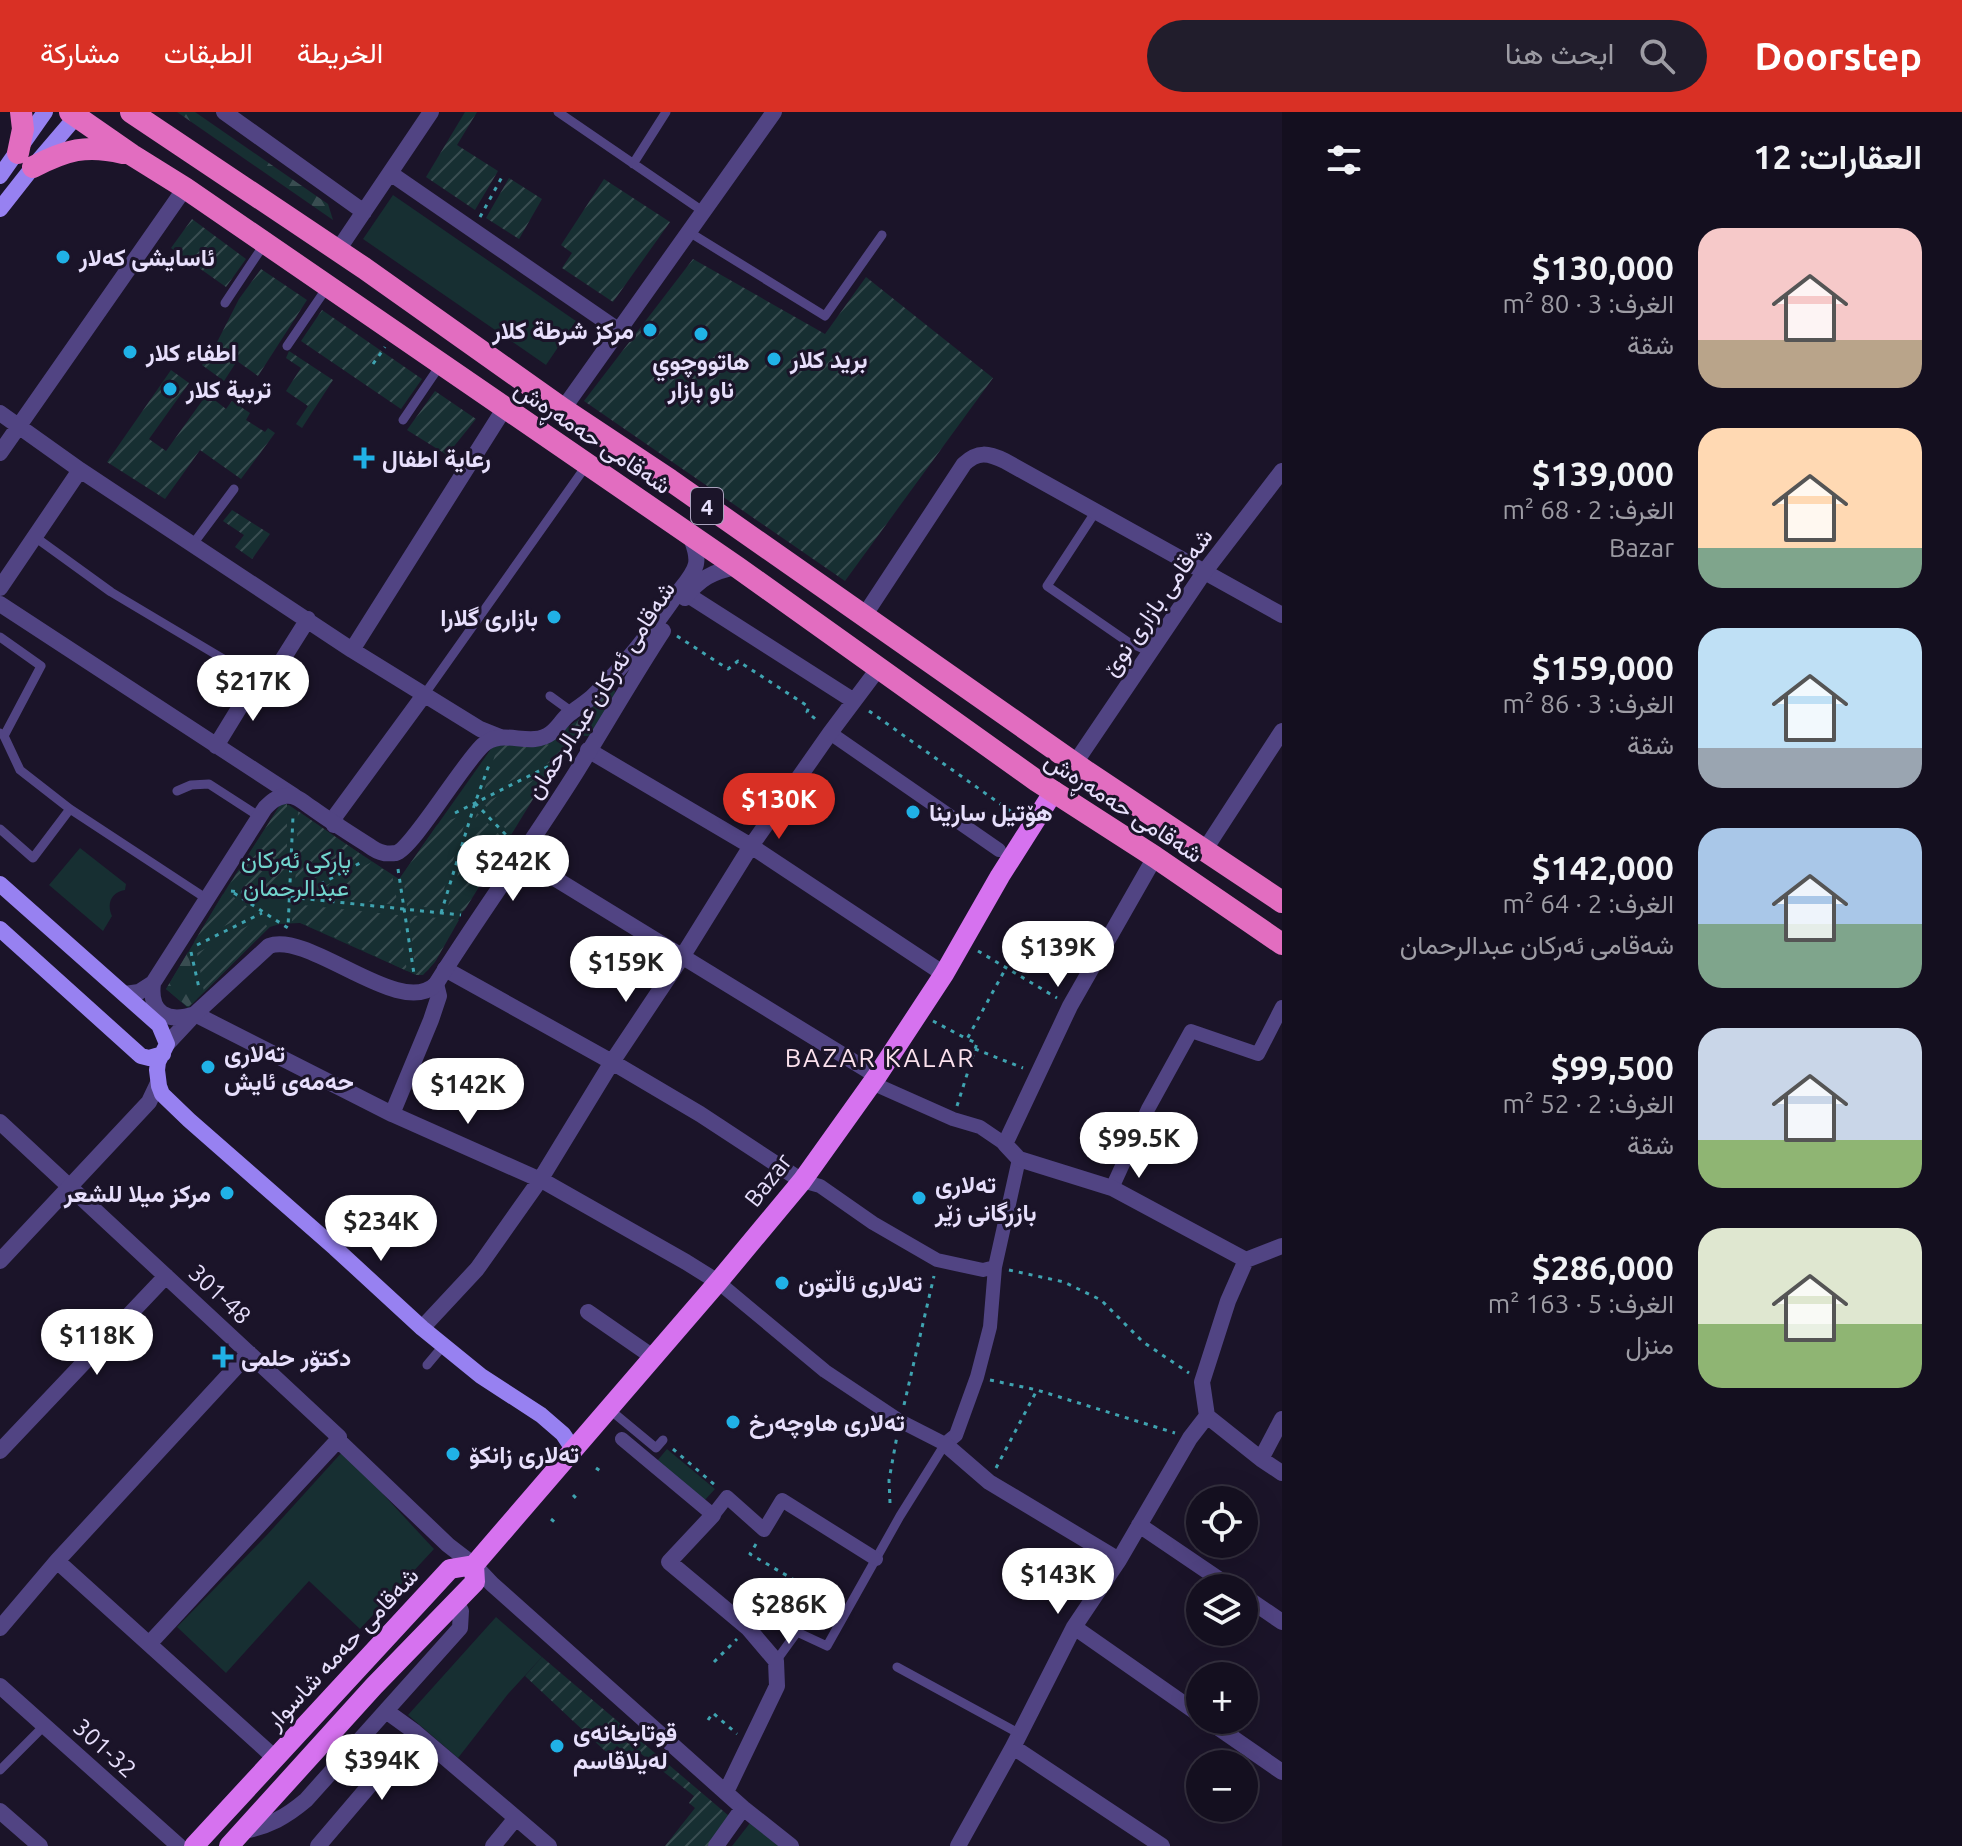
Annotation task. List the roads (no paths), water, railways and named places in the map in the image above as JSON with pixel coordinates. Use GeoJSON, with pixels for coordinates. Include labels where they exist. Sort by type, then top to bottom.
{"type":"FeatureCollection","features":[{"type":"Feature","properties":{"kind":"highway"},"geometry":{"type":"LineString","coordinates":[[21,112],[25,160],[79,149],[110,150],[132,155]]}},
{"type":"Feature","properties":{"kind":"highway","name":"شەقامی حەمەڕەش"},"geometry":{"type":"LineString","coordinates":[[131,112],[338,250],[1075,763],[1282,902]]}},
{"type":"Feature","properties":{"kind":"highway","name":"شەقامی حەمەڕەش"},"geometry":{"type":"LineString","coordinates":[[75,113],[737,567],[1037,781],[1282,944]]}},
{"type":"Feature","properties":{"kind":"highway"},"geometry":{"type":"LineString","coordinates":[[1054,791],[1075,763]]}},
{"type":"Feature","properties":{"kind":"main road"},"geometry":{"type":"LineString","coordinates":[[0,209],[45,112]]}},
{"type":"Feature","properties":{"kind":"main road"},"geometry":{"type":"LineString","coordinates":[[0,176],[25,160],[75,113]]}},
{"type":"Feature","properties":{"kind":"main road","name":"Bazar"},"geometry":{"type":"LineString","coordinates":[[474,1565],[802,1181],[944,974],[1000,876],[1054,791]]}},
{"type":"Feature","properties":{"kind":"main road"},"geometry":{"type":"LineString","coordinates":[[0,884],[159,1025],[165,1049],[157,1070],[162,1094],[422,1328],[481,1376],[541,1415],[563,1434],[573,1449]]}},
{"type":"Feature","properties":{"kind":"main road"},"geometry":{"type":"LineString","coordinates":[[0,929],[141,1056],[149,1058],[165,1049]]}},
{"type":"Feature","properties":{"kind":"main road","name":"شەقامی حەمە شاسوار"},"geometry":{"type":"LineString","coordinates":[[192,1846],[450,1569],[474,1565],[475,1582],[374,1686],[229,1846]]}},
{"type":"Feature","properties":{"kind":"street"},"geometry":{"type":"LineString","coordinates":[[224,112],[364,212]]}},
{"type":"Feature","properties":{"kind":"street"},"geometry":{"type":"LineString","coordinates":[[338,250],[431,112]]}},
{"type":"Feature","properties":{"kind":"street"},"geometry":{"type":"LineString","coordinates":[[563,409],[774,112]]}},
{"type":"Feature","properties":{"kind":"street"},"geometry":{"type":"LineString","coordinates":[[390,173],[618,330]]}},
{"type":"Feature","properties":{"kind":"street"},"geometry":{"type":"LineString","coordinates":[[0,453],[185,188]]}},
{"type":"Feature","properties":{"kind":"street"},"geometry":{"type":"LineString","coordinates":[[352,650],[504,409]]}},
{"type":"Feature","properties":{"kind":"street"},"geometry":{"type":"LineString","coordinates":[[0,413],[80,470],[352,650],[480,729],[500,737]]}},
{"type":"Feature","properties":{"kind":"street"},"geometry":{"type":"LineString","coordinates":[[864,616],[958,473],[970,458],[978,454],[994,456],[1282,615]]}},
{"type":"Feature","properties":{"kind":"street"},"geometry":{"type":"LineString","coordinates":[[0,588],[80,470]]}},
{"type":"Feature","properties":{"kind":"street","name":"شەقامی بازاری نوێ"},"geometry":{"type":"LineString","coordinates":[[1075,763],[1205,571],[1282,471]]}},
{"type":"Feature","properties":{"kind":"street","name":"شەقامی ئەرکان عبدالرحمان"},"geometry":{"type":"LineString","coordinates":[[500,737],[527,740],[551,733],[612,678],[634,654],[696,566],[696,551],[690,535]]}},
{"type":"Feature","properties":{"kind":"street","name":"شەقامی ئەرکان عبدالرحمان"},"geometry":{"type":"LineString","coordinates":[[436,984],[579,768],[628,685],[688,595],[702,579],[737,567]]}},
{"type":"Feature","properties":{"kind":"street"},"geometry":{"type":"LineString","coordinates":[[688,595],[854,701]]}},
{"type":"Feature","properties":{"kind":"street"},"geometry":{"type":"LineString","coordinates":[[0,604],[334,825],[383,853],[401,851],[482,746],[500,737]]}},
{"type":"Feature","properties":{"kind":"street"},"geometry":{"type":"LineString","coordinates":[[216,746],[257,679],[263,683],[269,681],[308,619]]}},
{"type":"Feature","properties":{"kind":"street"},"geometry":{"type":"LineString","coordinates":[[422,1328],[477,1269],[540,1180],[751,846],[878,669]]}},
{"type":"Feature","properties":{"kind":"street"},"geometry":{"type":"LineString","coordinates":[[612,678],[628,685]]}},
{"type":"Feature","properties":{"kind":"street"},"geometry":{"type":"LineString","coordinates":[[334,825],[336,815],[424,695]]}},
{"type":"Feature","properties":{"kind":"street"},"geometry":{"type":"LineString","coordinates":[[1204,851],[1282,731]]}},
{"type":"Feature","properties":{"kind":"street"},"geometry":{"type":"LineString","coordinates":[[830,733],[999,850]]}},
{"type":"Feature","properties":{"kind":"street"},"geometry":{"type":"LineString","coordinates":[[588,750],[751,846],[944,974]]}},
{"type":"Feature","properties":{"kind":"street"},"geometry":{"type":"LineString","coordinates":[[294,796],[275,799],[265,808],[153,983],[151,995],[160,1012],[168,1017],[195,1014],[392,1114],[540,1180],[686,1262],[718,1282],[825,1371],[900,1421],[945,1444],[989,1482],[1119,1560]]}},
{"type":"Feature","properties":{"kind":"street"},"geometry":{"type":"LineString","coordinates":[[520,857],[874,1080],[953,1119],[980,1127],[1005,1144],[1019,1159],[1112,1188],[1246,1260]]}},
{"type":"Feature","properties":{"kind":"street"},"geometry":{"type":"LineString","coordinates":[[1005,1144],[1070,1006],[1155,857]]}},
{"type":"Feature","properties":{"kind":"street"},"geometry":{"type":"LineString","coordinates":[[165,1049],[195,1014],[269,946],[277,943],[297,946],[400,991],[430,991],[436,984]]}},
{"type":"Feature","properties":{"kind":"street"},"geometry":{"type":"LineString","coordinates":[[445,969],[700,1114],[802,1181],[820,1186],[873,1223],[937,1260],[983,1270],[995,1267]]}},
{"type":"Feature","properties":{"kind":"street"},"geometry":{"type":"LineString","coordinates":[[125,994],[139,992],[153,983]]}},
{"type":"Feature","properties":{"kind":"street"},"geometry":{"type":"LineString","coordinates":[[392,1114],[431,1020],[439,996],[436,984]]}},
{"type":"Feature","properties":{"kind":"street"},"geometry":{"type":"LineString","coordinates":[[1112,1188],[1148,1109],[1191,1031],[1258,1054],[1282,1007]]}},
{"type":"Feature","properties":{"kind":"street"},"geometry":{"type":"LineString","coordinates":[[0,1261],[149,1102],[158,1083]]}},
{"type":"Feature","properties":{"kind":"street","name":"301-48"},"geometry":{"type":"LineString","coordinates":[[0,1122],[249,1353],[448,1545],[743,1808],[791,1846]]}},
{"type":"Feature","properties":{"kind":"street"},"geometry":{"type":"LineString","coordinates":[[945,1444],[956,1435],[977,1377],[990,1327],[995,1267],[1019,1159]]}},
{"type":"Feature","properties":{"kind":"street"},"geometry":{"type":"LineString","coordinates":[[1282,1246],[1246,1260],[1228,1301],[1202,1382],[1207,1416],[1282,1473]]}},
{"type":"Feature","properties":{"kind":"street"},"geometry":{"type":"LineString","coordinates":[[0,1451],[166,1276]]}},
{"type":"Feature","properties":{"kind":"street"},"geometry":{"type":"LineString","coordinates":[[588,1312],[653,1357]]}},
{"type":"Feature","properties":{"kind":"street"},"geometry":{"type":"LineString","coordinates":[[0,1628],[57,1561],[249,1353]]}},
{"type":"Feature","properties":{"kind":"street"},"geometry":{"type":"LineString","coordinates":[[958,1846],[1017,1740],[1074,1627],[1119,1560],[1190,1438],[1207,1416]]}},
{"type":"Feature","properties":{"kind":"street"},"geometry":{"type":"LineString","coordinates":[[1261,1459],[1282,1419]]}},
{"type":"Feature","properties":{"kind":"street"},"geometry":{"type":"LineString","coordinates":[[149,1644],[338,1439]]}},
{"type":"Feature","properties":{"kind":"street"},"geometry":{"type":"LineString","coordinates":[[622,1439],[713,1515]]}},
{"type":"Feature","properties":{"kind":"street"},"geometry":{"type":"LineString","coordinates":[[726,1792],[777,1686],[776,1661],[748,1628],[669,1562],[727,1497],[764,1530],[782,1500],[876,1559]]}},
{"type":"Feature","properties":{"kind":"street"},"geometry":{"type":"LineString","coordinates":[[1139,1525],[1211,1574]]}},
{"type":"Feature","properties":{"kind":"street"},"geometry":{"type":"LineString","coordinates":[[57,1561],[275,1758]]}},
{"type":"Feature","properties":{"kind":"street"},"geometry":{"type":"LineString","coordinates":[[244,1831],[264,1827],[293,1812],[306,1800],[460,1628],[461,1611],[456,1601]]}},
{"type":"Feature","properties":{"kind":"street"},"geometry":{"type":"LineString","coordinates":[[1258,1606],[1282,1622]]}},
{"type":"Feature","properties":{"kind":"street"},"geometry":{"type":"LineString","coordinates":[[1074,1627],[1186,1705]]}},
{"type":"Feature","properties":{"kind":"street","name":"301-32"},"geometry":{"type":"LineString","coordinates":[[0,1686],[44,1726],[192,1846]]}},
{"type":"Feature","properties":{"kind":"street"},"geometry":{"type":"LineString","coordinates":[[386,1711],[549,1846]]}},
{"type":"Feature","properties":{"kind":"street"},"geometry":{"type":"LineString","coordinates":[[318,1846],[415,1732]]}},
{"type":"Feature","properties":{"kind":"street"},"geometry":{"type":"LineString","coordinates":[[1227,1734],[1282,1772]]}},
{"type":"Feature","properties":{"kind":"street"},"geometry":{"type":"LineString","coordinates":[[1017,1740],[1162,1846]]}},
{"type":"Feature","properties":{"kind":"street"},"geometry":{"type":"LineString","coordinates":[[716,1846],[743,1808]]}},
{"type":"Feature","properties":{"kind":"street"},"geometry":{"type":"LineString","coordinates":[[0,1811],[40,1846]]}},
{"type":"Feature","properties":{"kind":"street"},"geometry":{"type":"LineString","coordinates":[[493,1846],[516,1818]]}},
{"type":"Feature","properties":{"kind":"lane"},"geometry":{"type":"LineString","coordinates":[[558,112],[704,212]]}},
{"type":"Feature","properties":{"kind":"lane"},"geometry":{"type":"LineString","coordinates":[[633,164],[666,112]]}},
{"type":"Feature","properties":{"kind":"lane"},"geometry":{"type":"LineString","coordinates":[[689,232],[825,316],[882,235]]}},
{"type":"Feature","properties":{"kind":"lane"},"geometry":{"type":"LineString","coordinates":[[225,303],[265,243]]}},
{"type":"Feature","properties":{"kind":"lane"},"geometry":{"type":"LineString","coordinates":[[287,346],[328,286]]}},
{"type":"Feature","properties":{"kind":"lane"},"geometry":{"type":"LineString","coordinates":[[403,420],[441,364]]}},
{"type":"Feature","properties":{"kind":"lane"},"geometry":{"type":"LineString","coordinates":[[424,695],[587,464]]}},
{"type":"Feature","properties":{"kind":"lane"},"geometry":{"type":"LineString","coordinates":[[193,544],[234,489]]}},
{"type":"Feature","properties":{"kind":"lane"},"geometry":{"type":"LineString","coordinates":[[1096,511],[1047,586],[1128,642],[1150,652]]}},
{"type":"Feature","properties":{"kind":"lane"},"geometry":{"type":"LineString","coordinates":[[35,537],[111,592],[257,679]]}},
{"type":"Feature","properties":{"kind":"lane"},"geometry":{"type":"LineString","coordinates":[[0,637],[41,666],[2,734],[20,770],[70,809],[209,895]]}},
{"type":"Feature","properties":{"kind":"lane"},"geometry":{"type":"LineString","coordinates":[[550,696],[572,712]]}},
{"type":"Feature","properties":{"kind":"lane"},"geometry":{"type":"LineString","coordinates":[[177,791],[191,785],[209,784],[260,817]]}},
{"type":"Feature","properties":{"kind":"lane"},"geometry":{"type":"LineString","coordinates":[[0,829],[33,858],[70,809]]}},
{"type":"Feature","properties":{"kind":"lane"},"geometry":{"type":"LineString","coordinates":[[427,1365],[443,1346]]}},
{"type":"Feature","properties":{"kind":"lane"},"geometry":{"type":"LineString","coordinates":[[609,1409],[656,1448],[663,1440]]}},
{"type":"Feature","properties":{"kind":"lane"},"geometry":{"type":"LineString","coordinates":[[776,1661],[797,1632],[827,1646],[900,1516],[945,1444]]}},
{"type":"Feature","properties":{"kind":"lane"},"geometry":{"type":"LineString","coordinates":[[897,1667],[1017,1740]]}},
{"type":"Feature","properties":{"kind":"lane"},"geometry":{"type":"LineString","coordinates":[[0,1770],[44,1726]]}},
{"type":"Feature","properties":{"kind":"place","name":"ئاسایشی کەلار"},"geometry":{"type":"Point","coordinates":[63,257]}},
{"type":"Feature","properties":{"kind":"place","name":"مركز شرطة كلار"},"geometry":{"type":"Point","coordinates":[650,330]}},
{"type":"Feature","properties":{"kind":"place","name":"هاتووچوي ناو بازار"},"geometry":{"type":"Point","coordinates":[701,334]}},
{"type":"Feature","properties":{"kind":"place","name":"اطفاء كلار"},"geometry":{"type":"Point","coordinates":[130,352]}},
{"type":"Feature","properties":{"kind":"place","name":"بريد كلار"},"geometry":{"type":"Point","coordinates":[774,359]}},
{"type":"Feature","properties":{"kind":"place","name":"تربية كلار"},"geometry":{"type":"Point","coordinates":[170,389]}},
{"type":"Feature","properties":{"kind":"place","name":"رعاية اطفال"},"geometry":{"type":"Point","coordinates":[364,458]}},
{"type":"Feature","properties":{"kind":"place","name":"بازاری گلارا"},"geometry":{"type":"Point","coordinates":[554,617]}},
{"type":"Feature","properties":{"kind":"place","name":"هۆتیل سارینا"},"geometry":{"type":"Point","coordinates":[913,812]}},
{"type":"Feature","properties":{"kind":"place","name":"تەلاری حەمەی ئایش"},"geometry":{"type":"Point","coordinates":[208,1067]}},
{"type":"Feature","properties":{"kind":"place","name":"مركز ميلا للشعر"},"geometry":{"type":"Point","coordinates":[227,1193]}},
{"type":"Feature","properties":{"kind":"place","name":"تەلاری بازرگانی زێر"},"geometry":{"type":"Point","coordinates":[919,1198]}},
{"type":"Feature","properties":{"kind":"place","name":"تەلاری ئاڵتون"},"geometry":{"type":"Point","coordinates":[782,1283]}},
{"type":"Feature","properties":{"kind":"place","name":"دکتۆر حلمی"},"geometry":{"type":"Point","coordinates":[223,1357]}},
{"type":"Feature","properties":{"kind":"place","name":"تەلاری هاوچەرخ"},"geometry":{"type":"Point","coordinates":[733,1422]}},
{"type":"Feature","properties":{"kind":"place","name":"تەلاری زانکۆ"},"geometry":{"type":"Point","coordinates":[453,1454]}},
{"type":"Feature","properties":{"kind":"place","name":"قوتابخانەی لەیلاقاسم"},"geometry":{"type":"Point","coordinates":[557,1746]}},
{"type":"Feature","properties":{"kind":"district","name":"BAZAR KALAR"},"geometry":{"type":"Point","coordinates":[880,1057]}},
{"type":"Feature","properties":{"kind":"park label","name":"پارکی ئەرکان عبدالرحمان"},"geometry":{"type":"Point","coordinates":[296,873]}}]}
